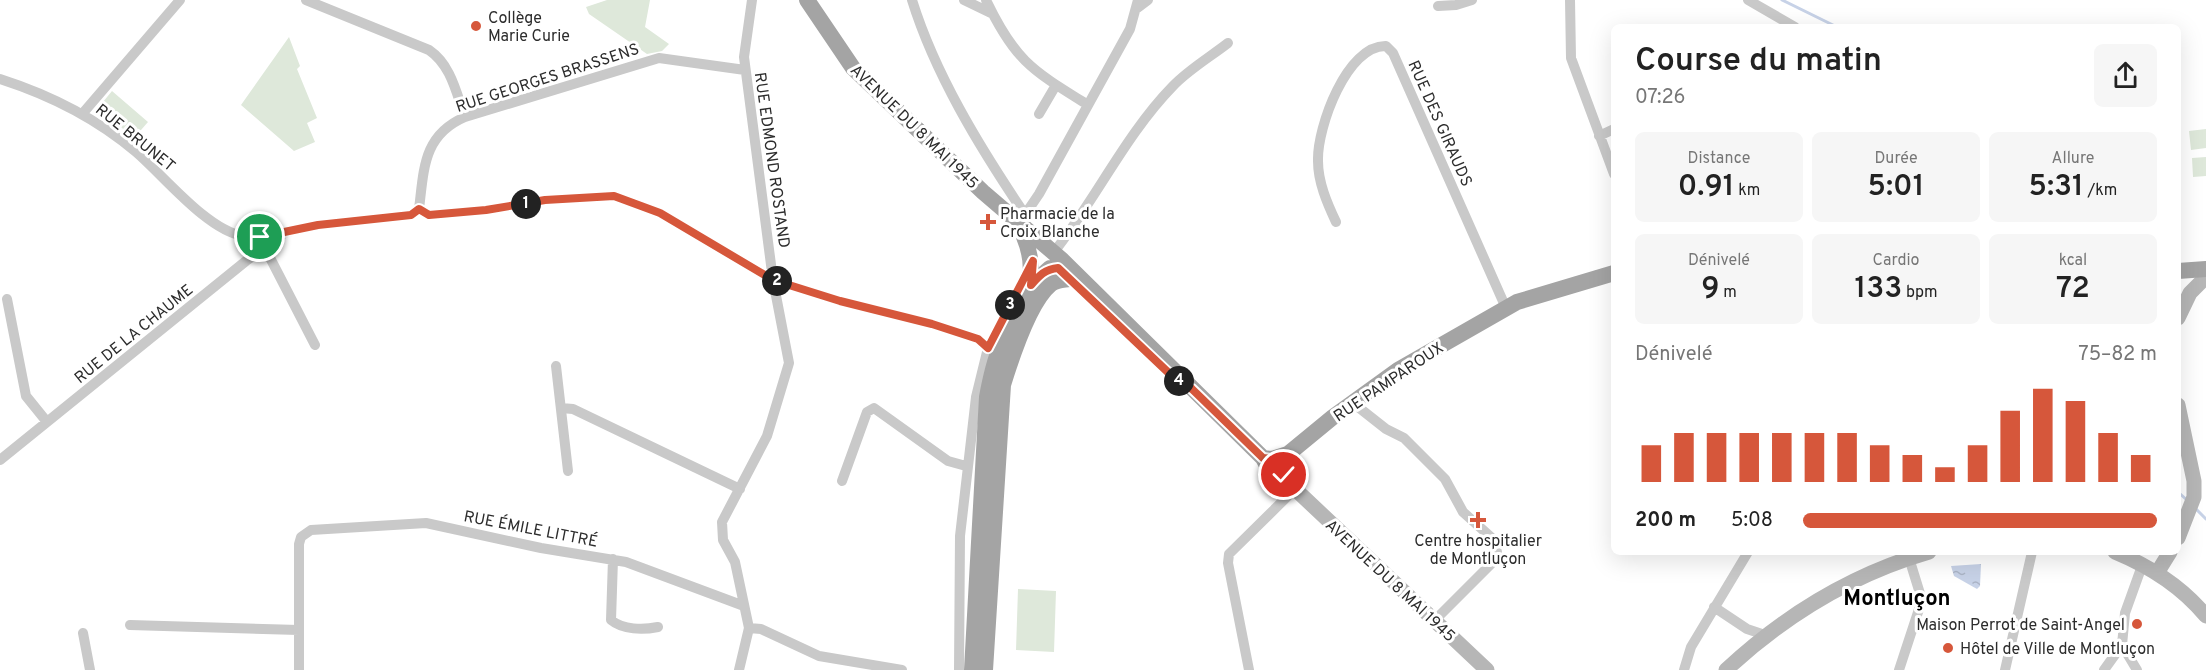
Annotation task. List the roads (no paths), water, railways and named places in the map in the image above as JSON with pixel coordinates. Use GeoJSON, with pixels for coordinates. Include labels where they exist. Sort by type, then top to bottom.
{"type":"FeatureCollection","features":[{"type":"Feature","properties":{"kind":"main road","name":"AVENUE DU 8 MAI 1945"},"geometry":{"type":"LineString","coordinates":[[807,0],[853,68],[1018,223],[1051,264],[1173,377],[1192,389]]}},
{"type":"Feature","properties":{"kind":"main road"},"geometry":{"type":"LineString","coordinates":[[985,670],[1003,385],[1035,293],[1051,284],[1051,264],[1018,223]]}},
{"type":"Feature","properties":{"kind":"main road","name":"AVENUE DU 8 MAI 1945"},"geometry":{"type":"LineString","coordinates":[[1051,264],[1109,308],[1192,389],[1273,460],[1295,489]]}},
{"type":"Feature","properties":{"kind":"main road"},"geometry":{"type":"LineString","coordinates":[[972,670],[987,397],[998,353],[1051,264]]}},
{"type":"Feature","properties":{"kind":"main road"},"geometry":{"type":"LineString","coordinates":[[2190,293],[2190,279],[2196,270]]}},
{"type":"Feature","properties":{"kind":"main road"},"geometry":{"type":"LineString","coordinates":[[2181,312],[2190,293],[2196,270]]}},
{"type":"Feature","properties":{"kind":"main road","name":"RUE PAMPAROUX"},"geometry":{"type":"LineString","coordinates":[[1273,460],[1398,370],[1511,305],[1611,274]]}},
{"type":"Feature","properties":{"kind":"main road"},"geometry":{"type":"LineString","coordinates":[[2181,417],[2200,495],[2181,532]]}},
{"type":"Feature","properties":{"kind":"main road","name":"AVENUE DU 8 MAI 1945"},"geometry":{"type":"LineString","coordinates":[[1273,460],[1295,489],[1487,670]]}},
{"type":"Feature","properties":{"kind":"main road"},"geometry":{"type":"LineString","coordinates":[[1726,670],[1766,635],[1828,594],[1919,555]]}},
{"type":"Feature","properties":{"kind":"main road"},"geometry":{"type":"LineString","coordinates":[[2123,555],[2143,563],[2157,573],[2206,616]]}},
{"type":"Feature","properties":{"kind":"main road"},"geometry":{"type":"LineString","coordinates":[[2157,573],[2168,555]]}},
{"type":"Feature","properties":{"kind":"main road"},"geometry":{"type":"LineString","coordinates":[[988,621],[993,670]]}},
{"type":"Feature","properties":{"kind":"street"},"geometry":{"type":"LineString","coordinates":[[82,112],[180,0]]}},
{"type":"Feature","properties":{"kind":"street"},"geometry":{"type":"LineString","coordinates":[[306,0],[429,50],[440,57],[447,68],[465,117]]}},
{"type":"Feature","properties":{"kind":"street","name":"RUE EDMOND ROSTAND"},"geometry":{"type":"LineString","coordinates":[[749,628],[735,562],[721,531],[725,514],[768,436],[789,363],[773,280],[744,57],[752,0]]}},
{"type":"Feature","properties":{"kind":"street"},"geometry":{"type":"LineString","coordinates":[[912,0],[935,56],[1018,223],[1039,194],[1130,29],[1137,4],[1148,0]]}},
{"type":"Feature","properties":{"kind":"street"},"geometry":{"type":"LineString","coordinates":[[964,0],[993,14]]}},
{"type":"Feature","properties":{"kind":"street"},"geometry":{"type":"LineString","coordinates":[[986,0],[1020,58],[1088,105]]}},
{"type":"Feature","properties":{"kind":"street"},"geometry":{"type":"LineString","coordinates":[[1438,6],[1456,6],[1472,0]]}},
{"type":"Feature","properties":{"kind":"street"},"geometry":{"type":"LineString","coordinates":[[1570,0],[1571,58],[1611,166]]}},
{"type":"Feature","properties":{"kind":"street"},"geometry":{"type":"LineString","coordinates":[[1748,0],[1762,3],[1791,24]]}},
{"type":"Feature","properties":{"kind":"street"},"geometry":{"type":"LineString","coordinates":[[959,670],[960,536],[966,466],[976,397],[988,348],[1051,264],[1137,132],[1173,85],[1228,43]]}},
{"type":"Feature","properties":{"kind":"street","name":"RUE DES GIRAUDS"},"geometry":{"type":"LineString","coordinates":[[1336,222],[1326,200],[1318,160],[1327,113],[1336,91],[1365,51],[1374,45],[1386,46],[1394,53],[1511,305]]}},
{"type":"Feature","properties":{"kind":"street","name":"RUE GEORGES BRASSENS"},"geometry":{"type":"LineString","coordinates":[[419,209],[424,166],[432,144],[445,127],[465,117],[659,58],[746,70]]}},
{"type":"Feature","properties":{"kind":"street","name":"RUE BRUNET"},"geometry":{"type":"LineString","coordinates":[[0,79],[82,112],[135,151],[207,216],[229,231],[242,236]]}},
{"type":"Feature","properties":{"kind":"street"},"geometry":{"type":"LineString","coordinates":[[1039,114],[1056,85]]}},
{"type":"Feature","properties":{"kind":"street"},"geometry":{"type":"LineString","coordinates":[[1599,135],[1611,130]]}},
{"type":"Feature","properties":{"kind":"street","name":"RUE DE LA CHAUME"},"geometry":{"type":"LineString","coordinates":[[242,236],[260,237],[318,225],[411,215],[419,209],[429,215],[486,210],[545,200],[614,196],[660,213],[773,280],[849,304],[932,324],[978,339],[988,348]]}},
{"type":"Feature","properties":{"kind":"street","name":"RUE DE LA CHAUME"},"geometry":{"type":"LineString","coordinates":[[0,460],[246,261],[286,232]]}},
{"type":"Feature","properties":{"kind":"street"},"geometry":{"type":"LineString","coordinates":[[242,236],[252,247],[252,254],[246,261]]}},
{"type":"Feature","properties":{"kind":"street"},"geometry":{"type":"LineString","coordinates":[[265,248],[315,345]]}},
{"type":"Feature","properties":{"kind":"street"},"geometry":{"type":"LineString","coordinates":[[7,299],[26,396],[47,422]]}},
{"type":"Feature","properties":{"kind":"street"},"geometry":{"type":"LineString","coordinates":[[556,366],[568,471]]}},
{"type":"Feature","properties":{"kind":"street"},"geometry":{"type":"LineString","coordinates":[[1353,403],[1386,429],[1404,438],[1445,479],[1463,512],[1493,539],[1496,545],[1494,561],[1434,621]]}},
{"type":"Feature","properties":{"kind":"street"},"geometry":{"type":"LineString","coordinates":[[561,408],[573,409],[740,489]]}},
{"type":"Feature","properties":{"kind":"street"},"geometry":{"type":"LineString","coordinates":[[842,481],[867,412],[874,408],[948,461],[966,466]]}},
{"type":"Feature","properties":{"kind":"street"},"geometry":{"type":"LineString","coordinates":[[1250,670],[1228,563],[1229,554],[1295,489]]}},
{"type":"Feature","properties":{"kind":"street","name":"RUE ÉMILE LITTRÉ"},"geometry":{"type":"LineString","coordinates":[[299,630],[299,544],[304,533],[426,523],[541,548],[613,559],[744,606]]}},
{"type":"Feature","properties":{"kind":"street"},"geometry":{"type":"LineString","coordinates":[[1684,670],[1691,647],[1746,555]]}},
{"type":"Feature","properties":{"kind":"street"},"geometry":{"type":"LineString","coordinates":[[2005,670],[2031,555]]}},
{"type":"Feature","properties":{"kind":"street"},"geometry":{"type":"LineString","coordinates":[[1899,670],[1922,600],[1909,558]]}},
{"type":"Feature","properties":{"kind":"street"},"geometry":{"type":"LineString","coordinates":[[613,559],[611,620],[622,626],[647,629],[658,627]]}},
{"type":"Feature","properties":{"kind":"street"},"geometry":{"type":"LineString","coordinates":[[2104,670],[2122,645],[2125,613],[2143,563]]}},
{"type":"Feature","properties":{"kind":"street"},"geometry":{"type":"LineString","coordinates":[[1714,607],[1747,629],[1766,635]]}},
{"type":"Feature","properties":{"kind":"street"},"geometry":{"type":"LineString","coordinates":[[130,625],[299,630],[299,670]]}},
{"type":"Feature","properties":{"kind":"street"},"geometry":{"type":"LineString","coordinates":[[739,670],[749,628],[761,629],[819,657],[902,670]]}},
{"type":"Feature","properties":{"kind":"street"},"geometry":{"type":"LineString","coordinates":[[1747,629],[1751,647]]}},
{"type":"Feature","properties":{"kind":"street"},"geometry":{"type":"LineString","coordinates":[[83,633],[90,670]]}},
{"type":"Feature","properties":{"kind":"street"},"geometry":{"type":"LineString","coordinates":[[2122,645],[2137,670]]}},
{"type":"Feature","properties":{"kind":"water"},"geometry":{"type":"Polygon","coordinates":[[[1981,564],[1980,586],[1977,589],[1954,576],[1951,566],[1981,564]]]}},
{"type":"Feature","properties":{"kind":"waterway"},"geometry":{"type":"LineString","coordinates":[[1782,0],[1831,24]]}},
{"type":"Feature","properties":{"kind":"waterway"},"geometry":{"type":"LineString","coordinates":[[2181,495],[2188,501]]}},
{"type":"Feature","properties":{"kind":"waterway"},"geometry":{"type":"LineString","coordinates":[[2195,508],[2206,519]]}},
{"type":"Feature","properties":{"kind":"place","name":"Collège Marie Curie"},"geometry":{"type":"Point","coordinates":[476,26]}},
{"type":"Feature","properties":{"kind":"place","name":"Pharmacie de la Croix Blanche"},"geometry":{"type":"Point","coordinates":[988,222]}},
{"type":"Feature","properties":{"kind":"place","name":"Centre hospitalier de Montluçon"},"geometry":{"type":"Point","coordinates":[1478,520]}},
{"type":"Feature","properties":{"kind":"place","name":"Maison Perrot de Saint-Angel"},"geometry":{"type":"Point","coordinates":[2137,624]}},
{"type":"Feature","properties":{"kind":"place","name":"Hôtel de Ville de Montluçon"},"geometry":{"type":"Point","coordinates":[1948,648]}},
{"type":"Feature","properties":{"kind":"district","name":"Montluçon"},"geometry":{"type":"Point","coordinates":[1897,597]}}]}
